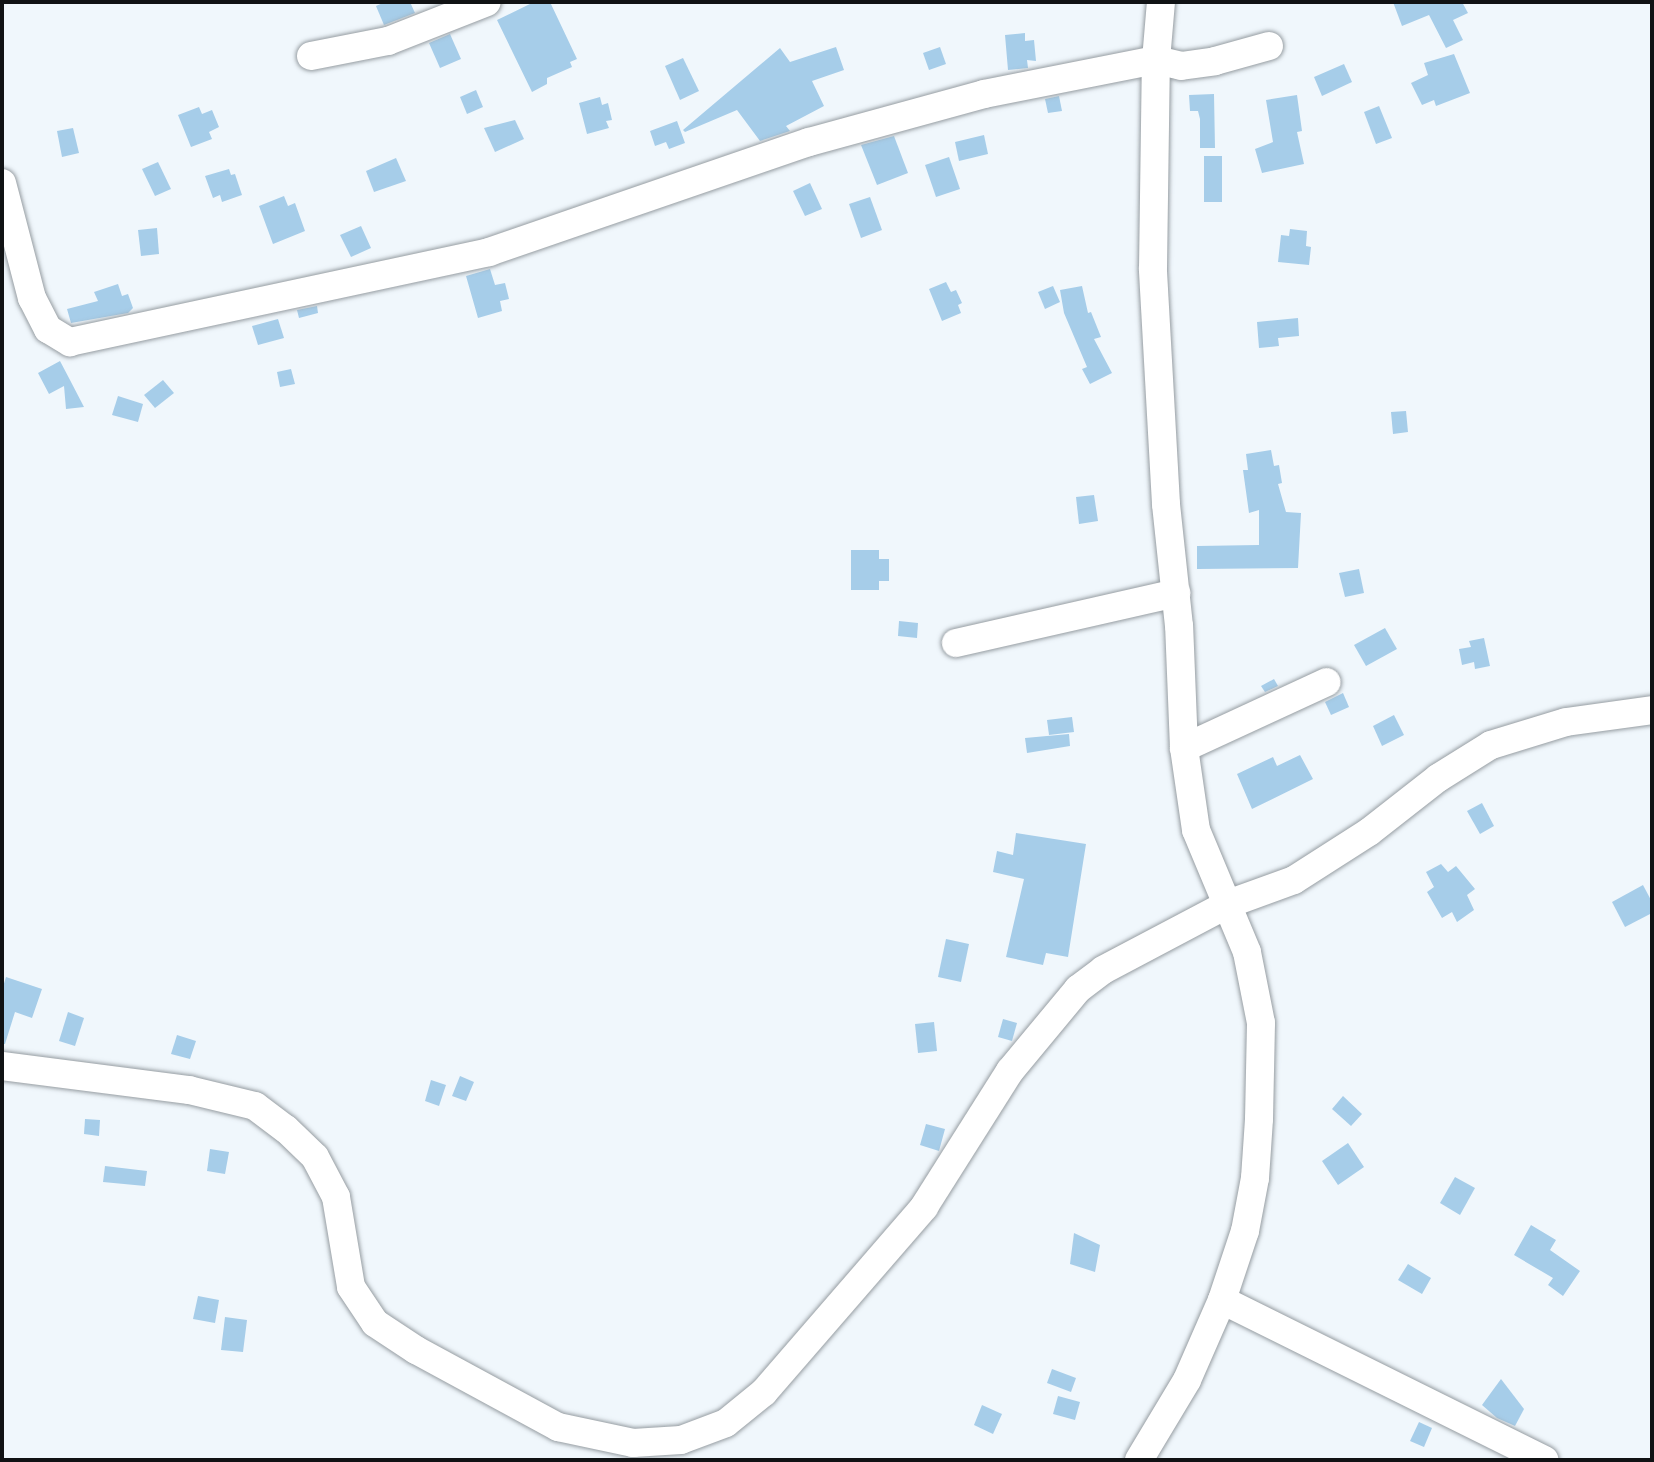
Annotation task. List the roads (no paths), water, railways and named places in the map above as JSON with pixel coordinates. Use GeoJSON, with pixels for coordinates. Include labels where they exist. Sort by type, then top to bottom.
{"type":"FeatureCollection","features":[{"type":"Feature","properties":{"kind":"street"},"geometry":{"type":"LineString","coordinates":[[311,56],[388,41],[486,2]]}},
{"type":"Feature","properties":{"kind":"street"},"geometry":{"type":"LineString","coordinates":[[1139,1460],[1187,1380],[1222,1300],[1245,1231],[1255,1178],[1261,1023],[1247,952],[1196,830],[1184,748],[1176,593],[1166,504],[1153,268],[1156,60],[1161,2]]}},
{"type":"Feature","properties":{"kind":"street"},"geometry":{"type":"LineString","coordinates":[[2,183],[32,299],[48,329],[71,342],[489,252],[809,142],[984,94],[1156,60],[1181,66],[1269,46]]}},
{"type":"Feature","properties":{"kind":"street"},"geometry":{"type":"LineString","coordinates":[[956,643],[1176,593]]}},
{"type":"Feature","properties":{"kind":"street"},"geometry":{"type":"LineString","coordinates":[[1184,748],[1327,682]]}},
{"type":"Feature","properties":{"kind":"street"},"geometry":{"type":"LineString","coordinates":[[2,1066],[189,1090],[255,1106],[286,1129],[315,1157],[336,1197],[351,1287],[376,1323],[416,1350],[558,1427],[633,1443],[681,1440],[726,1423],[764,1392],[924,1207],[1010,1070],[1078,989],[1103,970],[1228,904],[1294,880],[1369,832],[1438,778],[1491,745],[1566,722],[1652,710]]}},
{"type":"Feature","properties":{"kind":"street"},"geometry":{"type":"LineString","coordinates":[[1222,1300],[1545,1460]]}}]}
